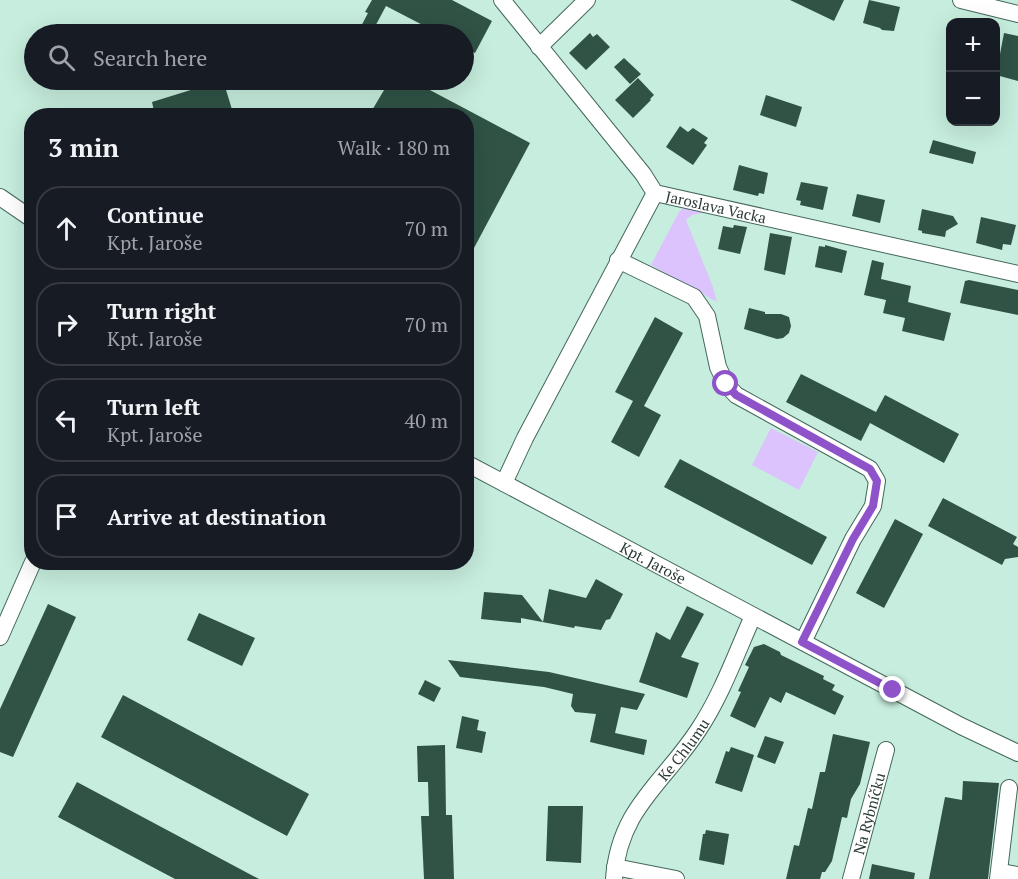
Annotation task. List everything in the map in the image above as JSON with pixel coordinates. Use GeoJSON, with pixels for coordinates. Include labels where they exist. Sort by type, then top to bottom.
{"type":"FeatureCollection","features":[{"type":"Feature","properties":{"kind":"street","name":"Jaroslava Vacka"},"geometry":{"type":"LineString","coordinates":[[502,0],[643,174],[655,193],[1018,274]]}},
{"type":"Feature","properties":{"kind":"street"},"geometry":{"type":"LineString","coordinates":[[539,47],[587,0]]}},
{"type":"Feature","properties":{"kind":"street"},"geometry":{"type":"LineString","coordinates":[[961,0],[1018,14]]}},
{"type":"Feature","properties":{"kind":"street"},"geometry":{"type":"LineString","coordinates":[[504,483],[525,438],[655,193]]}},
{"type":"Feature","properties":{"kind":"street"},"geometry":{"type":"LineString","coordinates":[[3,199],[24,213]]}},
{"type":"Feature","properties":{"kind":"street"},"geometry":{"type":"LineString","coordinates":[[618,260],[694,297],[706,316],[718,367],[726,384],[736,395],[870,469],[877,481],[873,506],[853,539],[802,642]]}},
{"type":"Feature","properties":{"kind":"street","name":"Kpt. Jaroše"},"geometry":{"type":"LineString","coordinates":[[474,467],[961,726],[1018,753]]}},
{"type":"Feature","properties":{"kind":"street"},"geometry":{"type":"LineString","coordinates":[[0,637],[29,570]]}},
{"type":"Feature","properties":{"kind":"street","name":"Ke Chlumu"},"geometry":{"type":"LineString","coordinates":[[614,873],[623,834],[634,811],[698,730],[720,692],[753,616]]}},
{"type":"Feature","properties":{"kind":"street","name":"Na Rybníčku"},"geometry":{"type":"LineString","coordinates":[[851,879],[886,750]]}},
{"type":"Feature","properties":{"kind":"street"},"geometry":{"type":"LineString","coordinates":[[1009,788],[999,875],[1018,875]]}},
{"type":"Feature","properties":{"kind":"street"},"geometry":{"type":"LineString","coordinates":[[614,873],[676,879]]}},
{"type":"Feature","properties":{"kind":"shaded area"},"geometry":{"type":"Polygon","coordinates":[[[695,208],[707,212],[692,215],[686,220],[717,302],[651,265],[679,212],[682,209],[695,208]]]}},
{"type":"Feature","properties":{"kind":"shaded area"},"geometry":{"type":"Polygon","coordinates":[[[771,428],[818,452],[799,490],[752,465],[771,428]]]}},
{"type":"Feature","properties":{"kind":"building"},"geometry":{"type":"Polygon","coordinates":[[[372,0],[452,0],[492,21],[475,53],[474,24],[421,24],[386,6],[376,24],[362,24],[368,13],[365,12],[372,0]]]}},
{"type":"Feature","properties":{"kind":"building"},"geometry":{"type":"Polygon","coordinates":[[[790,0],[844,0],[834,21],[790,0]]]}},
{"type":"Feature","properties":{"kind":"building"},"geometry":{"type":"Polygon","coordinates":[[[869,0],[900,7],[894,31],[882,30],[863,23],[869,0]]]}},
{"type":"Feature","properties":{"kind":"building"},"geometry":{"type":"Polygon","coordinates":[[[590,33],[593,37],[597,34],[610,47],[586,70],[569,53],[590,33]]]}},
{"type":"Feature","properties":{"kind":"building"},"geometry":{"type":"Polygon","coordinates":[[[1004,33],[1018,36],[1018,81],[1000,76],[1000,54],[1004,33]]]}},
{"type":"Feature","properties":{"kind":"building"},"geometry":{"type":"Polygon","coordinates":[[[624,58],[641,74],[630,84],[614,67],[624,58]]]}},
{"type":"Feature","properties":{"kind":"building"},"geometry":{"type":"Polygon","coordinates":[[[638,78],[654,95],[633,118],[615,100],[638,78]]]}},
{"type":"Feature","properties":{"kind":"building"},"geometry":{"type":"Polygon","coordinates":[[[191,90],[226,90],[232,108],[153,108],[152,102],[191,90]]]}},
{"type":"Feature","properties":{"kind":"building"},"geometry":{"type":"Polygon","coordinates":[[[384,90],[430,90],[464,108],[373,108],[384,90]]]}},
{"type":"Feature","properties":{"kind":"building"},"geometry":{"type":"Polygon","coordinates":[[[766,95],[802,107],[796,127],[760,115],[766,95]]]}},
{"type":"Feature","properties":{"kind":"building"},"geometry":{"type":"Polygon","coordinates":[[[474,113],[530,143],[474,248],[474,113]]]}},
{"type":"Feature","properties":{"kind":"building"},"geometry":{"type":"Polygon","coordinates":[[[680,126],[688,132],[693,128],[708,138],[704,143],[707,145],[693,165],[666,147],[680,126]]]}},
{"type":"Feature","properties":{"kind":"building"},"geometry":{"type":"Polygon","coordinates":[[[933,140],[976,152],[973,164],[929,153],[933,140]]]}},
{"type":"Feature","properties":{"kind":"building"},"geometry":{"type":"Polygon","coordinates":[[[739,165],[768,173],[764,194],[759,193],[758,196],[733,190],[739,165]]]}},
{"type":"Feature","properties":{"kind":"building"},"geometry":{"type":"Polygon","coordinates":[[[801,182],[828,187],[823,210],[800,205],[801,201],[796,200],[801,182]]]}},
{"type":"Feature","properties":{"kind":"building"},"geometry":{"type":"Polygon","coordinates":[[[857,194],[885,200],[880,223],[852,216],[857,194]]]}},
{"type":"Feature","properties":{"kind":"building"},"geometry":{"type":"Polygon","coordinates":[[[922,209],[953,216],[958,224],[946,231],[945,237],[922,233],[918,230],[922,209]]]}},
{"type":"Feature","properties":{"kind":"building"},"geometry":{"type":"Polygon","coordinates":[[[981,217],[1016,225],[1011,245],[1003,244],[1002,250],[976,243],[981,217]]]}},
{"type":"Feature","properties":{"kind":"building"},"geometry":{"type":"Polygon","coordinates":[[[734,225],[747,227],[740,254],[718,249],[723,226],[733,228],[734,225]]]}},
{"type":"Feature","properties":{"kind":"building"},"geometry":{"type":"Polygon","coordinates":[[[770,233],[792,237],[785,275],[764,270],[770,233]]]}},
{"type":"Feature","properties":{"kind":"building"},"geometry":{"type":"Polygon","coordinates":[[[825,245],[847,251],[842,273],[815,267],[819,246],[825,247],[825,245]]]}},
{"type":"Feature","properties":{"kind":"building"},"geometry":{"type":"Polygon","coordinates":[[[872,260],[884,263],[881,279],[911,286],[908,302],[951,313],[944,341],[902,331],[905,318],[883,313],[886,300],[864,295],[872,260]]]}},
{"type":"Feature","properties":{"kind":"building"},"geometry":{"type":"Polygon","coordinates":[[[965,281],[1018,290],[1018,315],[960,303],[965,281]]]}},
{"type":"Feature","properties":{"kind":"building"},"geometry":{"type":"Polygon","coordinates":[[[749,308],[765,312],[765,314],[781,314],[789,317],[791,326],[789,333],[777,339],[744,329],[749,308]]]}},
{"type":"Feature","properties":{"kind":"building"},"geometry":{"type":"Polygon","coordinates":[[[655,317],[683,333],[644,406],[661,415],[639,457],[611,442],[633,401],[615,392],[655,317]]]}},
{"type":"Feature","properties":{"kind":"building"},"geometry":{"type":"Polygon","coordinates":[[[801,374],[876,412],[885,395],[959,434],[944,463],[870,423],[861,441],[786,402],[801,374]]]}},
{"type":"Feature","properties":{"kind":"building"},"geometry":{"type":"Polygon","coordinates":[[[680,459],[827,537],[812,565],[664,487],[680,459]]]}},
{"type":"Feature","properties":{"kind":"building"},"geometry":{"type":"Polygon","coordinates":[[[943,498],[1017,537],[1013,544],[1018,547],[1018,557],[1005,559],[1002,565],[928,526],[943,498]]]}},
{"type":"Feature","properties":{"kind":"building"},"geometry":{"type":"Polygon","coordinates":[[[895,519],[923,534],[884,608],[856,593],[895,519]]]}},
{"type":"Feature","properties":{"kind":"building"},"geometry":{"type":"Polygon","coordinates":[[[596,579],[623,594],[610,619],[606,620],[601,630],[575,626],[574,628],[521,618],[521,623],[481,619],[484,592],[522,595],[543,622],[549,589],[586,598],[596,579]]]}},
{"type":"Feature","properties":{"kind":"building"},"geometry":{"type":"Polygon","coordinates":[[[48,604],[76,617],[13,757],[0,752],[0,709],[48,604]]]}},
{"type":"Feature","properties":{"kind":"building"},"geometry":{"type":"Polygon","coordinates":[[[687,606],[704,614],[681,657],[699,663],[687,698],[639,682],[656,632],[670,640],[687,606]]]}},
{"type":"Feature","properties":{"kind":"building"},"geometry":{"type":"Polygon","coordinates":[[[199,613],[255,638],[242,666],[187,640],[199,613]]]}},
{"type":"Feature","properties":{"kind":"building"},"geometry":{"type":"Polygon","coordinates":[[[764,644],[824,676],[823,679],[835,685],[832,690],[844,696],[835,715],[786,692],[781,703],[770,697],[755,728],[730,716],[749,667],[745,665],[754,647],[764,644]]]}},
{"type":"Feature","properties":{"kind":"building"},"geometry":{"type":"Polygon","coordinates":[[[448,660],[549,672],[645,694],[637,710],[621,707],[615,733],[647,740],[644,755],[590,742],[596,714],[575,712],[571,706],[573,694],[544,687],[460,677],[448,660]]]}},
{"type":"Feature","properties":{"kind":"building"},"geometry":{"type":"Polygon","coordinates":[[[425,680],[441,688],[434,702],[418,694],[425,680]]]}},
{"type":"Feature","properties":{"kind":"building"},"geometry":{"type":"Polygon","coordinates":[[[123,695],[309,794],[287,836],[101,737],[123,695]]]}},
{"type":"Feature","properties":{"kind":"building"},"geometry":{"type":"Polygon","coordinates":[[[462,716],[479,720],[477,730],[486,732],[482,753],[456,748],[462,716]]]}},
{"type":"Feature","properties":{"kind":"building"},"geometry":{"type":"Polygon","coordinates":[[[833,734],[870,742],[860,784],[851,799],[847,818],[842,817],[832,861],[825,872],[822,872],[820,879],[786,879],[794,845],[799,846],[808,808],[812,809],[820,772],[825,772],[833,734]]]}},
{"type":"Feature","properties":{"kind":"building"},"geometry":{"type":"Polygon","coordinates":[[[765,736],[784,742],[775,764],[757,757],[765,736]]]}},
{"type":"Feature","properties":{"kind":"building"},"geometry":{"type":"Polygon","coordinates":[[[445,745],[446,815],[452,815],[454,879],[424,879],[421,816],[429,816],[428,782],[418,782],[417,746],[445,745]]]}},
{"type":"Feature","properties":{"kind":"building"},"geometry":{"type":"Polygon","coordinates":[[[731,747],[754,755],[742,792],[715,783],[726,751],[729,752],[731,747]]]}},
{"type":"Feature","properties":{"kind":"building"},"geometry":{"type":"Polygon","coordinates":[[[963,781],[999,783],[988,879],[929,879],[945,797],[962,800],[963,781]]]}},
{"type":"Feature","properties":{"kind":"building"},"geometry":{"type":"Polygon","coordinates":[[[77,782],[259,879],[175,879],[58,817],[77,782]]]}},
{"type":"Feature","properties":{"kind":"building"},"geometry":{"type":"Polygon","coordinates":[[[548,806],[583,806],[581,863],[546,861],[548,806]]]}},
{"type":"Feature","properties":{"kind":"building"},"geometry":{"type":"Polygon","coordinates":[[[706,830],[729,834],[724,865],[699,860],[703,834],[706,830]]]}},
{"type":"Feature","properties":{"kind":"building"},"geometry":{"type":"Polygon","coordinates":[[[872,864],[915,873],[914,879],[869,879],[872,864]]]}},
{"type":"Feature","properties":{"kind":"route"},"geometry":{"type":"LineString","coordinates":[[726,384],[736,395],[870,469],[877,481],[873,506],[853,539],[802,642],[893,690]]}}]}
